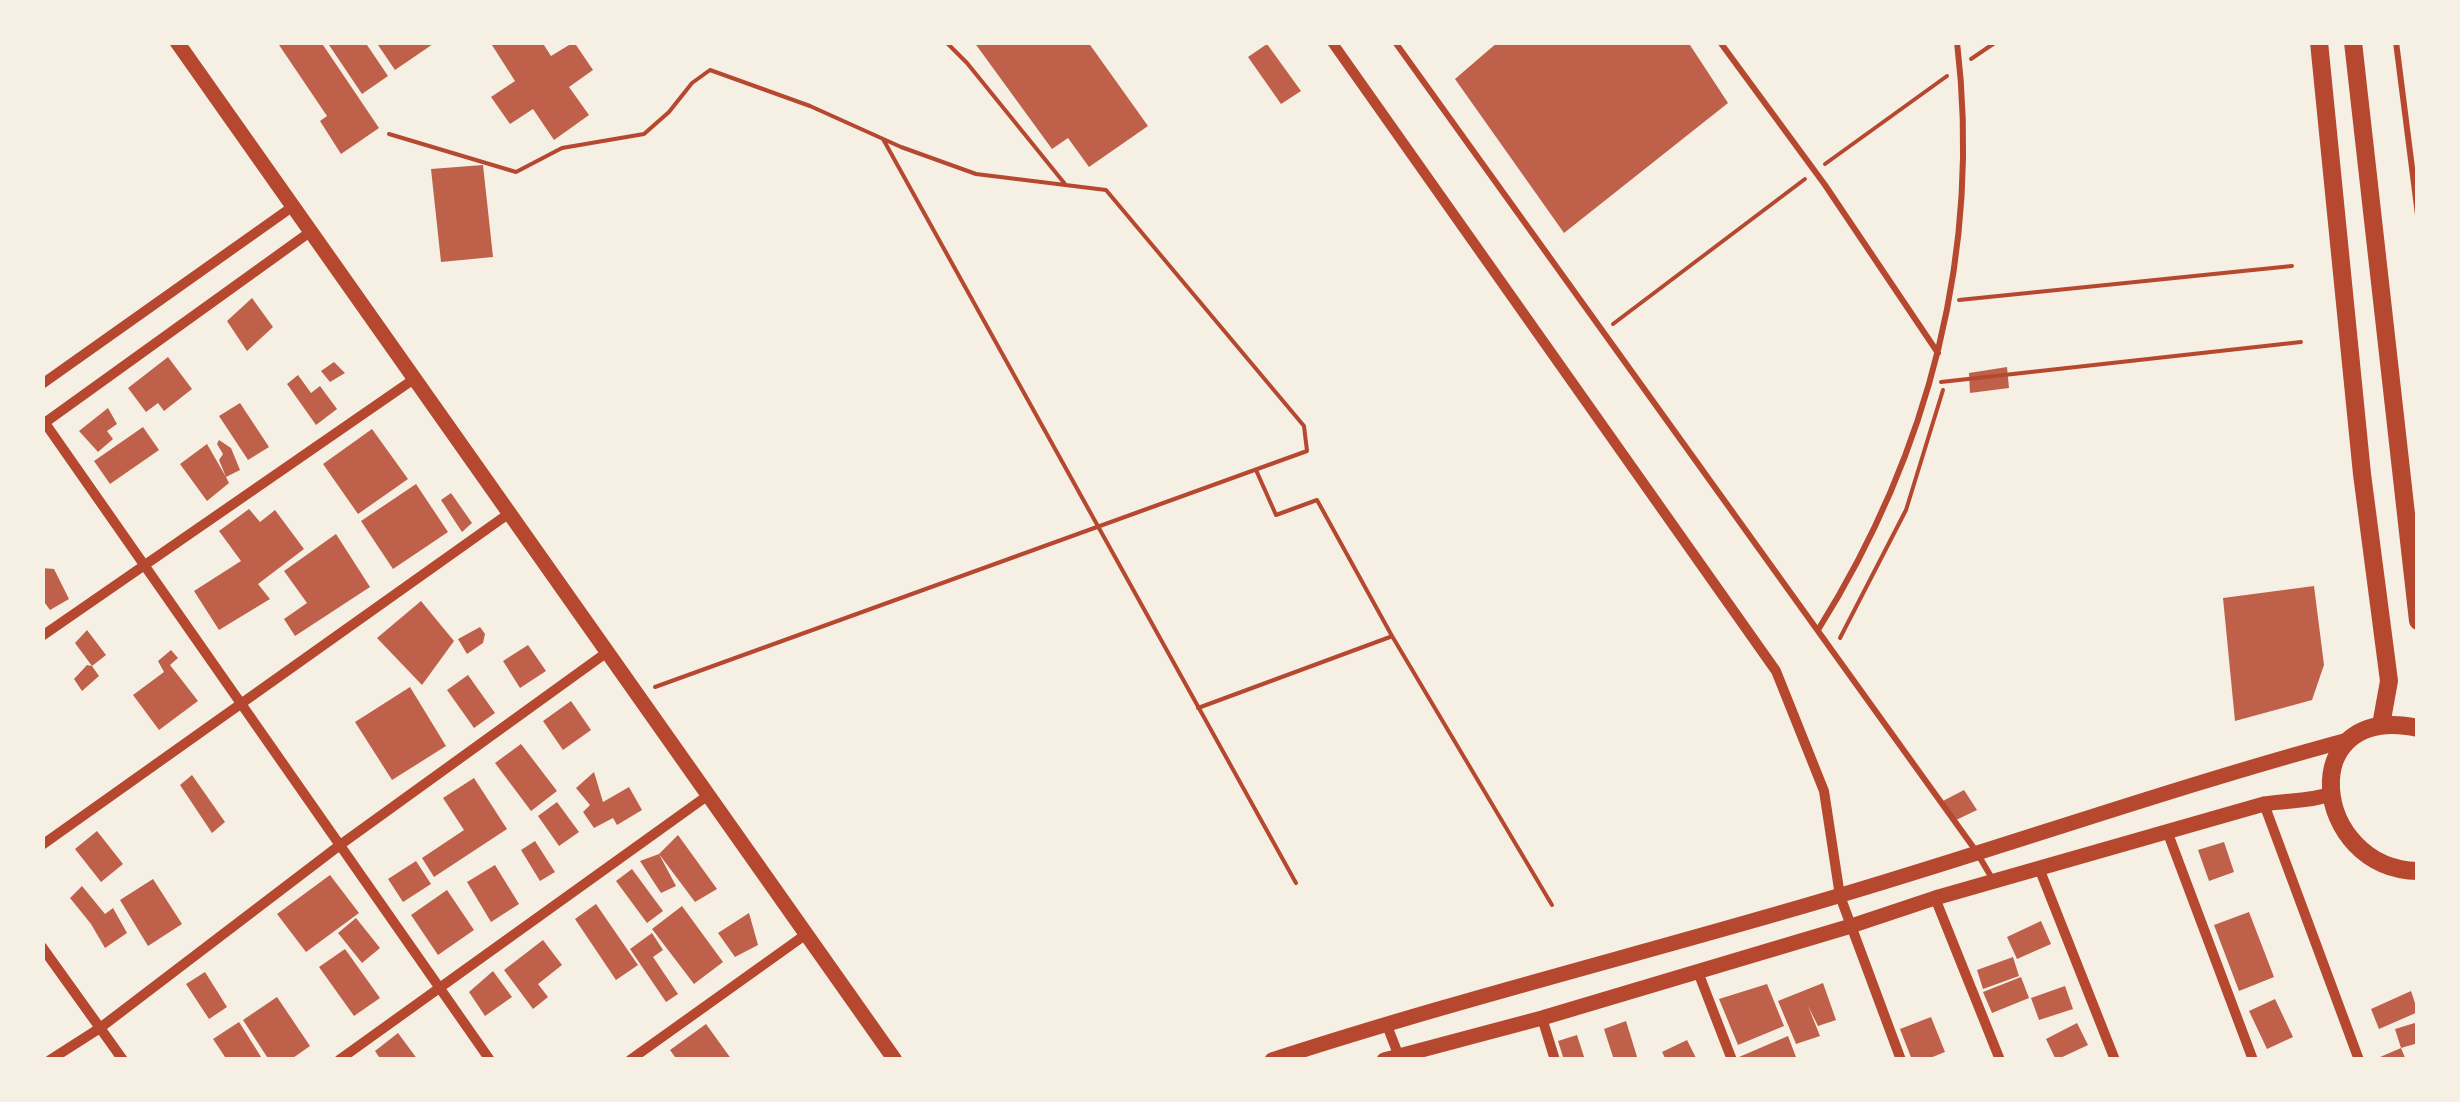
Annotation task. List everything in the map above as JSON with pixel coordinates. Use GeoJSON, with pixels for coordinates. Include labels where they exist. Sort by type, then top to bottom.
{"type":"FeatureCollection","features":[{"type":"Feature","properties":{"kind":"main road"},"geometry":{"type":"LineString","coordinates":[[2319,42],[2362,474],[2389,681],[2381,725]]}},
{"type":"Feature","properties":{"kind":"main road"},"geometry":{"type":"LineString","coordinates":[[2353,42],[2418,621]]}},
{"type":"Feature","properties":{"kind":"main road"},"geometry":{"type":"LineString","coordinates":[[2418,728],[2381,725],[2354,733],[2344,742],[2332,767],[2331,794],[2336,816],[2354,845],[2382,864],[2411,871],[2418,890]]}},
{"type":"Feature","properties":{"kind":"street"},"geometry":{"type":"LineString","coordinates":[[177,42],[895,1060]]}},
{"type":"Feature","properties":{"kind":"street"},"geometry":{"type":"LineString","coordinates":[[1332,42],[1776,670],[1824,791],[1840,896],[1901,1060]]}},
{"type":"Feature","properties":{"kind":"street"},"geometry":{"type":"LineString","coordinates":[[42,384],[292,207]]}},
{"type":"Feature","properties":{"kind":"street"},"geometry":{"type":"LineString","coordinates":[[310,232],[44,424],[490,1060]]}},
{"type":"Feature","properties":{"kind":"street"},"geometry":{"type":"LineString","coordinates":[[42,636],[414,379]]}},
{"type":"Feature","properties":{"kind":"street"},"geometry":{"type":"LineString","coordinates":[[42,845],[511,512]]}},
{"type":"Feature","properties":{"kind":"street"},"geometry":{"type":"LineString","coordinates":[[50,1060],[100,1028],[340,846],[606,653]]}},
{"type":"Feature","properties":{"kind":"street"},"geometry":{"type":"LineString","coordinates":[[1272,1060],[1386,1022],[1840,896],[1976,851],[2344,742]]}},
{"type":"Feature","properties":{"kind":"street"},"geometry":{"type":"LineString","coordinates":[[1386,1022],[1394,1058],[1542,1018],[2167,831],[2264,804],[2294,798],[2313,800],[2331,794]]}},
{"type":"Feature","properties":{"kind":"street"},"geometry":{"type":"LineString","coordinates":[[339,1060],[707,796]]}},
{"type":"Feature","properties":{"kind":"street"},"geometry":{"type":"LineString","coordinates":[[2264,804],[2359,1060]]}},
{"type":"Feature","properties":{"kind":"street"},"geometry":{"type":"LineString","coordinates":[[2167,831],[2252,1060]]}},
{"type":"Feature","properties":{"kind":"street"},"geometry":{"type":"LineString","coordinates":[[2040,868],[2115,1060]]}},
{"type":"Feature","properties":{"kind":"street"},"geometry":{"type":"LineString","coordinates":[[1936,898],[2000,1060]]}},
{"type":"Feature","properties":{"kind":"street"},"geometry":{"type":"LineString","coordinates":[[630,1060],[806,935]]}},
{"type":"Feature","properties":{"kind":"street"},"geometry":{"type":"LineString","coordinates":[[42,947],[123,1060]]}},
{"type":"Feature","properties":{"kind":"street"},"geometry":{"type":"LineString","coordinates":[[1698,972],[1732,1060]]}},
{"type":"Feature","properties":{"kind":"street"},"geometry":{"type":"LineString","coordinates":[[1542,1018],[1555,1060]]}},
{"type":"Feature","properties":{"kind":"lane"},"geometry":{"type":"LineString","coordinates":[[1395,42],[1994,881]]}},
{"type":"Feature","properties":{"kind":"lane"},"geometry":{"type":"LineString","coordinates":[[1720,42],[1815,172],[1938,354]]}},
{"type":"Feature","properties":{"kind":"lane"},"geometry":{"type":"LineString","coordinates":[[1818,630],[1884,510],[1932,382],[1950,301],[1962,203],[1964,142],[1957,42]]}},
{"type":"Feature","properties":{"kind":"lane"},"geometry":{"type":"LineString","coordinates":[[2396,42],[2418,215]]}},
{"type":"Feature","properties":{"kind":"path"},"geometry":{"type":"LineString","coordinates":[[946,42],[1067,187]]}},
{"type":"Feature","properties":{"kind":"path"},"geometry":{"type":"LineString","coordinates":[[1604,331],[1996,42]]}},
{"type":"Feature","properties":{"kind":"path"},"geometry":{"type":"LineString","coordinates":[[388,134],[516,172],[562,148],[644,134],[692,83],[710,70],[976,174],[1106,190],[1304,426],[1307,451],[636,694]]}},
{"type":"Feature","properties":{"kind":"path"},"geometry":{"type":"LineString","coordinates":[[883,139],[1296,883]]}},
{"type":"Feature","properties":{"kind":"path"},"geometry":{"type":"LineString","coordinates":[[1950,301],[2292,266]]}},
{"type":"Feature","properties":{"kind":"path"},"geometry":{"type":"LineString","coordinates":[[1932,382],[2300,342]]}},
{"type":"Feature","properties":{"kind":"path"},"geometry":{"type":"LineString","coordinates":[[1840,638],[1906,510],[1944,381]]}},
{"type":"Feature","properties":{"kind":"path"},"geometry":{"type":"LineString","coordinates":[[1256,470],[1276,515],[1316,500],[1552,905]]}},
{"type":"Feature","properties":{"kind":"path"},"geometry":{"type":"LineString","coordinates":[[1198,708],[1392,636]]}},
{"type":"Feature","properties":{"kind":"building"},"geometry":{"type":"Polygon","coordinates":[[[277,42],[321,42],[379,128],[341,154],[320,121],[327,116],[277,42]]]}},
{"type":"Feature","properties":{"kind":"building"},"geometry":{"type":"Polygon","coordinates":[[[327,42],[365,42],[388,76],[362,94],[327,42]]]}},
{"type":"Feature","properties":{"kind":"building"},"geometry":{"type":"Polygon","coordinates":[[[376,42],[436,42],[395,70],[376,42]]]}},
{"type":"Feature","properties":{"kind":"building"},"geometry":{"type":"Polygon","coordinates":[[[490,42],[542,42],[551,56],[574,42],[593,70],[569,87],[589,115],[554,140],[533,109],[510,124],[491,97],[515,81],[490,42]]]}},
{"type":"Feature","properties":{"kind":"building"},"geometry":{"type":"Polygon","coordinates":[[[974,42],[1088,42],[1148,126],[1089,167],[1068,138],[1052,149],[974,42]]]}},
{"type":"Feature","properties":{"kind":"building"},"geometry":{"type":"Polygon","coordinates":[[[1498,42],[1688,42],[1728,103],[1564,233],[1455,79],[1498,42]]]}},
{"type":"Feature","properties":{"kind":"building"},"geometry":{"type":"Polygon","coordinates":[[[1267,44],[1301,91],[1281,104],[1248,57],[1267,44]]]}},
{"type":"Feature","properties":{"kind":"building"},"geometry":{"type":"Polygon","coordinates":[[[483,165],[493,257],[441,262],[431,169],[483,165]]]}},
{"type":"Feature","properties":{"kind":"building"},"geometry":{"type":"Polygon","coordinates":[[[252,298],[273,327],[247,351],[227,321],[252,298]]]}},
{"type":"Feature","properties":{"kind":"building"},"geometry":{"type":"Polygon","coordinates":[[[168,357],[192,389],[164,411],[158,403],[146,412],[128,388],[168,357]]]}},
{"type":"Feature","properties":{"kind":"building"},"geometry":{"type":"Polygon","coordinates":[[[334,362],[345,373],[330,382],[321,371],[334,362]]]}},
{"type":"Feature","properties":{"kind":"building"},"geometry":{"type":"Polygon","coordinates":[[[2007,367],[2009,388],[1970,393],[1969,373],[2007,367]]]}},
{"type":"Feature","properties":{"kind":"building"},"geometry":{"type":"Polygon","coordinates":[[[298,375],[311,393],[320,386],[337,409],[316,425],[287,384],[298,375]]]}},
{"type":"Feature","properties":{"kind":"building"},"geometry":{"type":"Polygon","coordinates":[[[240,403],[269,447],[248,460],[219,416],[240,403]]]}},
{"type":"Feature","properties":{"kind":"building"},"geometry":{"type":"Polygon","coordinates":[[[108,408],[117,424],[107,431],[113,439],[98,452],[79,431],[108,408]]]}},
{"type":"Feature","properties":{"kind":"building"},"geometry":{"type":"Polygon","coordinates":[[[143,427],[159,450],[110,484],[94,461],[143,427]]]}},
{"type":"Feature","properties":{"kind":"building"},"geometry":{"type":"Polygon","coordinates":[[[372,429],[408,479],[358,514],[323,464],[372,429]]]}},
{"type":"Feature","properties":{"kind":"building"},"geometry":{"type":"Polygon","coordinates":[[[219,440],[231,448],[240,470],[226,477],[219,460],[223,454],[217,444],[219,440]]]}},
{"type":"Feature","properties":{"kind":"building"},"geometry":{"type":"Polygon","coordinates":[[[207,444],[229,483],[207,501],[180,464],[207,444]]]}},
{"type":"Feature","properties":{"kind":"building"},"geometry":{"type":"Polygon","coordinates":[[[416,484],[448,532],[393,569],[361,521],[416,484]]]}},
{"type":"Feature","properties":{"kind":"building"},"geometry":{"type":"Polygon","coordinates":[[[451,493],[472,523],[462,532],[441,500],[451,493]]]}},
{"type":"Feature","properties":{"kind":"building"},"geometry":{"type":"Polygon","coordinates":[[[249,509],[260,522],[275,510],[304,549],[258,584],[270,599],[219,630],[194,591],[241,561],[219,531],[249,509]]]}},
{"type":"Feature","properties":{"kind":"building"},"geometry":{"type":"Polygon","coordinates":[[[336,534],[370,587],[295,636],[284,619],[307,603],[284,571],[336,534]]]}},
{"type":"Feature","properties":{"kind":"building"},"geometry":{"type":"Polygon","coordinates":[[[42,568],[54,569],[69,599],[50,610],[42,599],[42,568]]]}},
{"type":"Feature","properties":{"kind":"building"},"geometry":{"type":"Polygon","coordinates":[[[2314,586],[2324,665],[2312,700],[2235,721],[2223,598],[2314,586]]]}},
{"type":"Feature","properties":{"kind":"building"},"geometry":{"type":"Polygon","coordinates":[[[421,601],[454,641],[422,685],[377,638],[421,601]]]}},
{"type":"Feature","properties":{"kind":"building"},"geometry":{"type":"Polygon","coordinates":[[[480,627],[485,634],[483,643],[467,654],[458,639],[480,627]]]}},
{"type":"Feature","properties":{"kind":"building"},"geometry":{"type":"Polygon","coordinates":[[[87,630],[106,655],[92,666],[75,643],[87,630]]]}},
{"type":"Feature","properties":{"kind":"building"},"geometry":{"type":"Polygon","coordinates":[[[528,645],[546,671],[520,688],[503,661],[528,645]]]}},
{"type":"Feature","properties":{"kind":"building"},"geometry":{"type":"Polygon","coordinates":[[[171,650],[178,658],[170,665],[198,701],[159,730],[133,695],[164,672],[158,661],[171,650]]]}},
{"type":"Feature","properties":{"kind":"building"},"geometry":{"type":"Polygon","coordinates":[[[87,665],[99,676],[82,691],[74,679],[87,665]]]}},
{"type":"Feature","properties":{"kind":"building"},"geometry":{"type":"Polygon","coordinates":[[[468,675],[495,713],[474,728],[447,690],[468,675]]]}},
{"type":"Feature","properties":{"kind":"building"},"geometry":{"type":"Polygon","coordinates":[[[410,687],[446,746],[392,780],[355,722],[410,687]]]}},
{"type":"Feature","properties":{"kind":"building"},"geometry":{"type":"Polygon","coordinates":[[[571,701],[591,730],[563,750],[543,721],[571,701]]]}},
{"type":"Feature","properties":{"kind":"building"},"geometry":{"type":"Polygon","coordinates":[[[521,744],[557,791],[531,811],[495,763],[521,744]]]}},
{"type":"Feature","properties":{"kind":"building"},"geometry":{"type":"Polygon","coordinates":[[[594,772],[603,802],[629,787],[642,810],[617,825],[613,818],[594,828],[583,812],[590,805],[576,788],[594,772]]]}},
{"type":"Feature","properties":{"kind":"building"},"geometry":{"type":"Polygon","coordinates":[[[192,775],[225,822],[212,833],[180,785],[192,775]]]}},
{"type":"Feature","properties":{"kind":"building"},"geometry":{"type":"Polygon","coordinates":[[[474,778],[507,829],[434,877],[422,858],[464,830],[443,798],[474,778]]]}},
{"type":"Feature","properties":{"kind":"building"},"geometry":{"type":"Polygon","coordinates":[[[1964,790],[1977,810],[1954,821],[1941,802],[1964,790]]]}},
{"type":"Feature","properties":{"kind":"building"},"geometry":{"type":"Polygon","coordinates":[[[557,802],[579,832],[559,846],[538,816],[557,802]]]}},
{"type":"Feature","properties":{"kind":"building"},"geometry":{"type":"Polygon","coordinates":[[[97,831],[123,864],[101,882],[75,849],[97,831]]]}},
{"type":"Feature","properties":{"kind":"building"},"geometry":{"type":"Polygon","coordinates":[[[678,835],[717,889],[695,902],[659,854],[678,835]]]}},
{"type":"Feature","properties":{"kind":"building"},"geometry":{"type":"Polygon","coordinates":[[[535,841],[555,872],[540,881],[521,850],[535,841]]]}},
{"type":"Feature","properties":{"kind":"building"},"geometry":{"type":"Polygon","coordinates":[[[2224,842],[2234,872],[2209,881],[2198,850],[2224,842]]]}},
{"type":"Feature","properties":{"kind":"building"},"geometry":{"type":"Polygon","coordinates":[[[659,854],[676,886],[661,893],[640,861],[659,854]]]}},
{"type":"Feature","properties":{"kind":"building"},"geometry":{"type":"Polygon","coordinates":[[[416,861],[431,884],[403,902],[388,879],[416,861]]]}},
{"type":"Feature","properties":{"kind":"building"},"geometry":{"type":"Polygon","coordinates":[[[495,865],[519,904],[491,922],[467,882],[495,865]]]}},
{"type":"Feature","properties":{"kind":"building"},"geometry":{"type":"Polygon","coordinates":[[[632,869],[663,911],[647,923],[616,881],[632,869]]]}},
{"type":"Feature","properties":{"kind":"building"},"geometry":{"type":"Polygon","coordinates":[[[330,875],[359,913],[306,952],[277,914],[330,875]]]}},
{"type":"Feature","properties":{"kind":"building"},"geometry":{"type":"Polygon","coordinates":[[[153,879],[182,924],[148,946],[120,900],[153,879]]]}},
{"type":"Feature","properties":{"kind":"building"},"geometry":{"type":"Polygon","coordinates":[[[82,886],[105,914],[113,908],[127,933],[105,948],[70,898],[82,886]]]}},
{"type":"Feature","properties":{"kind":"building"},"geometry":{"type":"Polygon","coordinates":[[[447,890],[474,930],[438,955],[411,915],[447,890]]]}},
{"type":"Feature","properties":{"kind":"building"},"geometry":{"type":"Polygon","coordinates":[[[596,904],[638,965],[616,980],[575,919],[596,904]]]}},
{"type":"Feature","properties":{"kind":"building"},"geometry":{"type":"Polygon","coordinates":[[[682,906],[723,962],[694,984],[652,929],[682,906]]]}},
{"type":"Feature","properties":{"kind":"building"},"geometry":{"type":"Polygon","coordinates":[[[2249,912],[2274,977],[2239,991],[2214,925],[2249,912]]]}},
{"type":"Feature","properties":{"kind":"building"},"geometry":{"type":"Polygon","coordinates":[[[749,913],[758,945],[735,957],[718,933],[749,913]]]}},
{"type":"Feature","properties":{"kind":"building"},"geometry":{"type":"Polygon","coordinates":[[[356,918],[380,948],[362,963],[338,933],[356,918]]]}},
{"type":"Feature","properties":{"kind":"building"},"geometry":{"type":"Polygon","coordinates":[[[2041,921],[2051,944],[2017,959],[2007,937],[2041,921]]]}},
{"type":"Feature","properties":{"kind":"building"},"geometry":{"type":"Polygon","coordinates":[[[652,933],[663,950],[653,957],[678,994],[666,1002],[630,949],[652,933]]]}},
{"type":"Feature","properties":{"kind":"building"},"geometry":{"type":"Polygon","coordinates":[[[543,940],[562,965],[538,984],[548,997],[533,1009],[504,970],[543,940]]]}},
{"type":"Feature","properties":{"kind":"building"},"geometry":{"type":"Polygon","coordinates":[[[345,949],[380,998],[354,1016],[319,967],[345,949]]]}},
{"type":"Feature","properties":{"kind":"building"},"geometry":{"type":"Polygon","coordinates":[[[2013,957],[2019,976],[1983,989],[1977,970],[2013,957]]]}},
{"type":"Feature","properties":{"kind":"building"},"geometry":{"type":"Polygon","coordinates":[[[493,971],[512,997],[485,1016],[469,992],[493,971]]]}},
{"type":"Feature","properties":{"kind":"building"},"geometry":{"type":"Polygon","coordinates":[[[205,972],[227,1007],[209,1019],[186,984],[205,972]]]}},
{"type":"Feature","properties":{"kind":"building"},"geometry":{"type":"Polygon","coordinates":[[[2021,977],[2029,998],[1992,1013],[1983,992],[2021,977]]]}},
{"type":"Feature","properties":{"kind":"building"},"geometry":{"type":"Polygon","coordinates":[[[1823,983],[1836,1020],[1818,1026],[1808,1006],[1820,1036],[1796,1044],[1778,1001],[1823,983]]]}},
{"type":"Feature","properties":{"kind":"building"},"geometry":{"type":"Polygon","coordinates":[[[1767,984],[1784,1026],[1738,1045],[1719,999],[1767,984]]]}},
{"type":"Feature","properties":{"kind":"building"},"geometry":{"type":"Polygon","coordinates":[[[2065,986],[2073,1009],[2039,1020],[2031,998],[2065,986]]]}},
{"type":"Feature","properties":{"kind":"building"},"geometry":{"type":"Polygon","coordinates":[[[2411,991],[2418,1012],[2379,1029],[2371,1009],[2411,991]]]}},
{"type":"Feature","properties":{"kind":"building"},"geometry":{"type":"Polygon","coordinates":[[[277,997],[310,1046],[290,1060],[269,1060],[243,1020],[277,997]]]}},
{"type":"Feature","properties":{"kind":"building"},"geometry":{"type":"Polygon","coordinates":[[[2275,999],[2293,1037],[2267,1049],[2249,1011],[2275,999]]]}},
{"type":"Feature","properties":{"kind":"building"},"geometry":{"type":"Polygon","coordinates":[[[1931,1017],[1945,1052],[1925,1060],[1912,1060],[1900,1029],[1931,1017]]]}},
{"type":"Feature","properties":{"kind":"building"},"geometry":{"type":"Polygon","coordinates":[[[1626,1021],[1638,1060],[1614,1060],[1604,1029],[1626,1021]]]}},
{"type":"Feature","properties":{"kind":"building"},"geometry":{"type":"Polygon","coordinates":[[[239,1022],[263,1060],[227,1060],[213,1039],[239,1022]]]}},
{"type":"Feature","properties":{"kind":"building"},"geometry":{"type":"Polygon","coordinates":[[[2418,1022],[2418,1043],[2401,1048],[2395,1029],[2418,1022]]]}},
{"type":"Feature","properties":{"kind":"building"},"geometry":{"type":"Polygon","coordinates":[[[2077,1023],[2088,1045],[2056,1060],[2046,1039],[2077,1023]]]}},
{"type":"Feature","properties":{"kind":"building"},"geometry":{"type":"Polygon","coordinates":[[[706,1024],[732,1060],[677,1060],[670,1050],[706,1024]]]}},
{"type":"Feature","properties":{"kind":"building"},"geometry":{"type":"Polygon","coordinates":[[[398,1033],[418,1060],[381,1060],[375,1051],[398,1033]]]}},
{"type":"Feature","properties":{"kind":"building"},"geometry":{"type":"Polygon","coordinates":[[[1577,1035],[1585,1060],[1564,1060],[1558,1041],[1577,1035]]]}},
{"type":"Feature","properties":{"kind":"building"},"geometry":{"type":"Polygon","coordinates":[[[1788,1036],[1796,1057],[1740,1060],[1739,1057],[1788,1036]]]}},
{"type":"Feature","properties":{"kind":"building"},"geometry":{"type":"Polygon","coordinates":[[[1687,1040],[1697,1060],[1666,1060],[1662,1052],[1687,1040]]]}},
{"type":"Feature","properties":{"kind":"building"},"geometry":{"type":"Polygon","coordinates":[[[2401,1048],[2406,1060],[2373,1060],[2401,1048]]]}}]}
